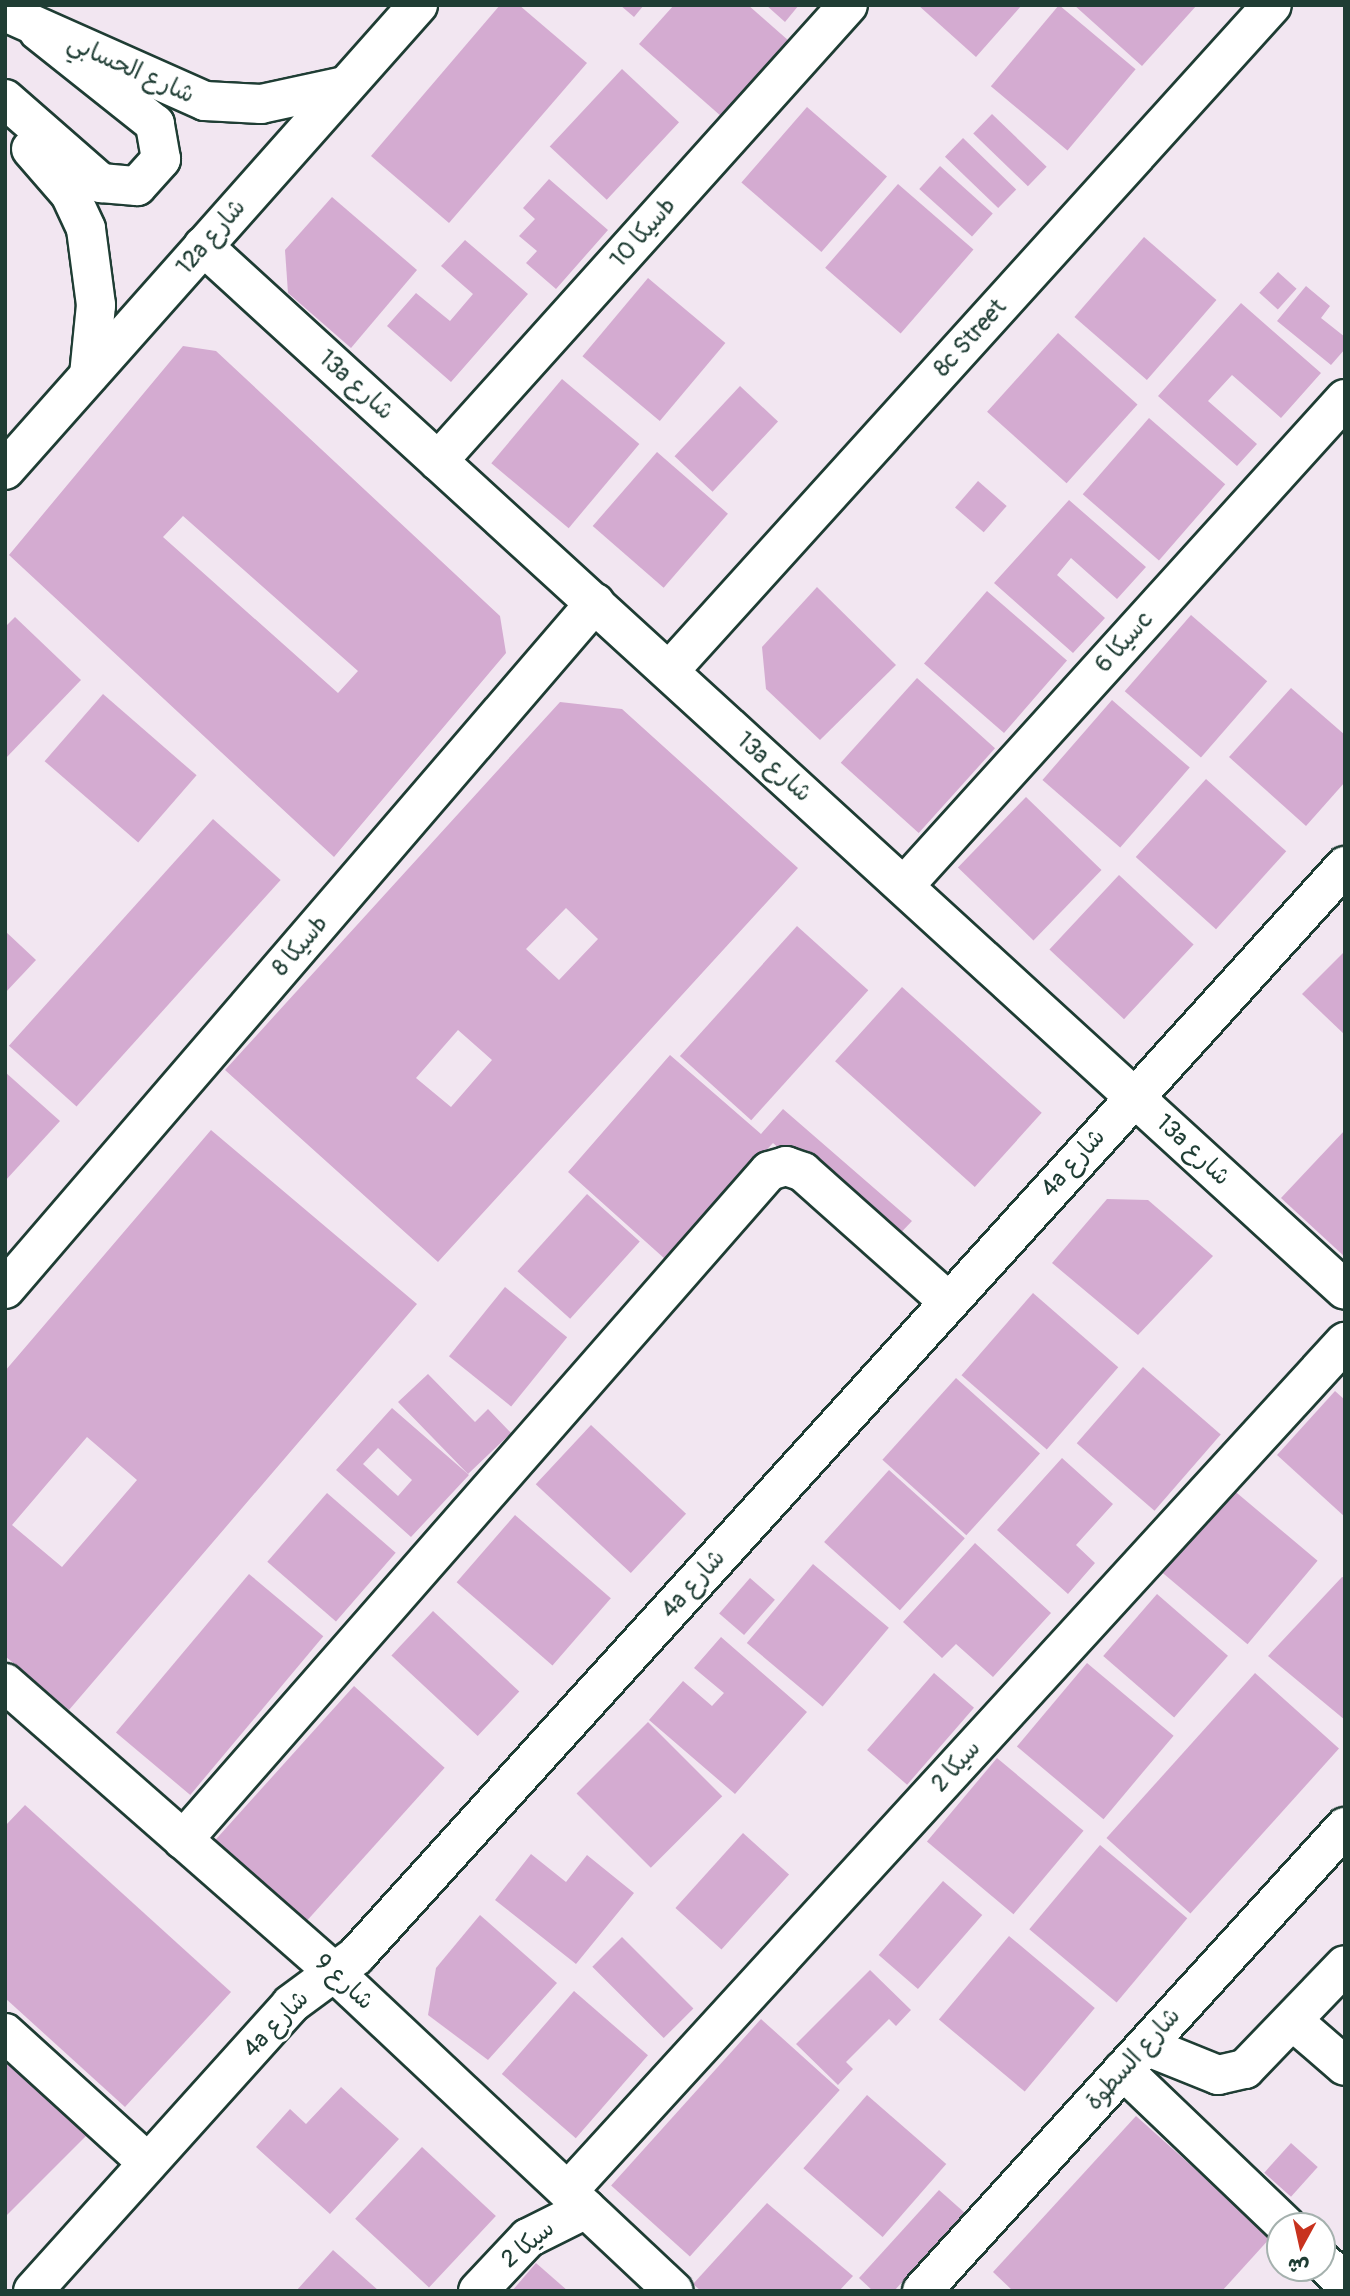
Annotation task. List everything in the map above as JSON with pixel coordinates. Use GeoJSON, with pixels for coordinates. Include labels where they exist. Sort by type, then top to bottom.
{"type":"FeatureCollection","features":[{"type":"Feature","properties":{"kind":"street","name":"12a شارع"},"geometry":{"type":"LineString","coordinates":[[5,470],[418,5]]}},
{"type":"Feature","properties":{"kind":"street","name":"سيكا 10b"},"geometry":{"type":"LineString","coordinates":[[438,461],[848,5]]}},
{"type":"Feature","properties":{"kind":"street","name":"8c Street"},"geometry":{"type":"LineString","coordinates":[[669,671],[1272,5]]}},
{"type":"Feature","properties":{"kind":"street","name":"شارع الحسابي"},"geometry":{"type":"LineString","coordinates":[[5,12],[38,31],[205,101],[261,104],[344,86]]}},
{"type":"Feature","properties":{"kind":"street"},"geometry":{"type":"LineString","coordinates":[[5,99],[101,183],[137,186],[161,159],[155,124],[38,31]]}},
{"type":"Feature","properties":{"kind":"street"},"geometry":{"type":"LineString","coordinates":[[5,127],[47,163],[86,229],[96,305],[89,375]]}},
{"type":"Feature","properties":{"kind":"street","name":"13a شارع"},"geometry":{"type":"LineString","coordinates":[[203,246],[1345,1290]]}},
{"type":"Feature","properties":{"kind":"street","name":"سيكا 6c"},"geometry":{"type":"LineString","coordinates":[[904,886],[1345,398]]}},
{"type":"Feature","properties":{"kind":"street","name":"سيكا 8b"},"geometry":{"type":"LineString","coordinates":[[5,1289],[595,603]]}},
{"type":"Feature","properties":{"kind":"street","name":"4a شارع"},"geometry":{"type":"LineString","coordinates":[[33,2291],[290,2004],[336,1974],[1345,866]]}},
{"type":"Feature","properties":{"kind":"street"},"geometry":{"type":"LineString","coordinates":[[183,1840],[769,1171],[786,1166],[803,1172],[949,1302]]}},
{"type":"Feature","properties":{"kind":"street","name":"سيكا 2"},"geometry":{"type":"LineString","coordinates":[[478,2291],[528,2238],[577,2200],[1345,1342]]}},
{"type":"Feature","properties":{"kind":"street","name":"شارع 9"},"geometry":{"type":"LineString","coordinates":[[5,1684],[336,1974],[673,2291]]}},
{"type":"Feature","properties":{"kind":"street","name":"شارع السطوة"},"geometry":{"type":"LineString","coordinates":[[922,2291],[1345,1827]]}},
{"type":"Feature","properties":{"kind":"street"},"geometry":{"type":"LineString","coordinates":[[1134,2058],[1204,2072],[1232,2074],[1256,2061],[1345,1965]]}},
{"type":"Feature","properties":{"kind":"street"},"geometry":{"type":"LineString","coordinates":[[1294,2022],[1345,2066]]}},
{"type":"Feature","properties":{"kind":"street"},"geometry":{"type":"LineString","coordinates":[[5,2033],[148,2163]]}},
{"type":"Feature","properties":{"kind":"street"},"geometry":{"type":"LineString","coordinates":[[1134,2058],[1273,2212]]}},
{"type":"Feature","properties":{"kind":"street"},"geometry":{"type":"LineString","coordinates":[[5,2276],[22,2291]]}},
{"type":"Feature","properties":{"kind":"building"},"geometry":{"type":"Polygon","coordinates":[[[500,5],[519,5],[587,63],[449,223],[371,156],[500,5]]]}},
{"type":"Feature","properties":{"kind":"building"},"geometry":{"type":"Polygon","coordinates":[[[620,5],[644,5],[634,17],[620,5]]]}},
{"type":"Feature","properties":{"kind":"building"},"geometry":{"type":"Polygon","coordinates":[[[674,5],[748,5],[789,41],[722,117],[639,44],[674,5]]]}},
{"type":"Feature","properties":{"kind":"building"},"geometry":{"type":"Polygon","coordinates":[[[766,5],[799,5],[785,22],[766,5]]]}},
{"type":"Feature","properties":{"kind":"building"},"geometry":{"type":"Polygon","coordinates":[[[918,5],[1022,5],[976,57],[918,5]]]}},
{"type":"Feature","properties":{"kind":"building"},"geometry":{"type":"Polygon","coordinates":[[[1059,5],[1136,69],[1067,150],[991,86],[1059,5]]]}},
{"type":"Feature","properties":{"kind":"building"},"geometry":{"type":"Polygon","coordinates":[[[1074,5],[1197,5],[1142,66],[1074,5]]]}},
{"type":"Feature","properties":{"kind":"building"},"geometry":{"type":"Polygon","coordinates":[[[622,69],[679,122],[607,200],[550,147],[622,69]]]}},
{"type":"Feature","properties":{"kind":"building"},"geometry":{"type":"Polygon","coordinates":[[[807,107],[887,177],[821,252],[741,182],[807,107]]]}},
{"type":"Feature","properties":{"kind":"building"},"geometry":{"type":"Polygon","coordinates":[[[992,114],[1047,167],[1028,186],[973,133],[992,114]]]}},
{"type":"Feature","properties":{"kind":"building"},"geometry":{"type":"Polygon","coordinates":[[[963,138],[1016,189],[998,208],[945,157],[963,138]]]}},
{"type":"Feature","properties":{"kind":"building"},"geometry":{"type":"Polygon","coordinates":[[[940,166],[993,214],[972,237],[919,189],[940,166]]]}},
{"type":"Feature","properties":{"kind":"building"},"geometry":{"type":"Polygon","coordinates":[[[549,179],[608,230],[556,289],[526,263],[537,251],[519,236],[535,219],[523,208],[549,179]]]}},
{"type":"Feature","properties":{"kind":"building"},"geometry":{"type":"Polygon","coordinates":[[[898,184],[973,250],[901,333],[825,268],[898,184]]]}},
{"type":"Feature","properties":{"kind":"building"},"geometry":{"type":"Polygon","coordinates":[[[332,197],[417,270],[351,348],[288,293],[285,250],[332,197]]]}},
{"type":"Feature","properties":{"kind":"building"},"geometry":{"type":"Polygon","coordinates":[[[1144,237],[1216,300],[1147,380],[1074,317],[1144,237]]]}},
{"type":"Feature","properties":{"kind":"building"},"geometry":{"type":"Polygon","coordinates":[[[465,240],[528,294],[451,382],[387,326],[416,293],[450,321],[473,294],[441,266],[465,240]]]}},
{"type":"Feature","properties":{"kind":"building"},"geometry":{"type":"Polygon","coordinates":[[[1278,272],[1297,289],[1278,310],[1259,293],[1278,272]]]}},
{"type":"Feature","properties":{"kind":"building"},"geometry":{"type":"Polygon","coordinates":[[[648,278],[725,343],[660,421],[582,356],[648,278]]]}},
{"type":"Feature","properties":{"kind":"building"},"geometry":{"type":"Polygon","coordinates":[[[1306,286],[1330,306],[1321,318],[1345,337],[1345,349],[1331,365],[1277,321],[1306,286]]]}},
{"type":"Feature","properties":{"kind":"building"},"geometry":{"type":"Polygon","coordinates":[[[1241,303],[1321,373],[1281,418],[1232,375],[1208,401],[1257,444],[1237,466],[1158,396],[1241,303]]]}},
{"type":"Feature","properties":{"kind":"building"},"geometry":{"type":"Polygon","coordinates":[[[1058,333],[1138,405],[1067,483],[987,412],[1058,333]]]}},
{"type":"Feature","properties":{"kind":"building"},"geometry":{"type":"Polygon","coordinates":[[[183,346],[216,351],[500,616],[506,653],[334,857],[9,555],[183,346]],[[183,516],[163,537],[338,693],[358,671],[183,516]]]}},
{"type":"Feature","properties":{"kind":"building"},"geometry":{"type":"Polygon","coordinates":[[[562,379],[639,444],[569,528],[491,463],[562,379]]]}},
{"type":"Feature","properties":{"kind":"building"},"geometry":{"type":"Polygon","coordinates":[[[740,386],[778,421],[713,492],[675,456],[740,386]]]}},
{"type":"Feature","properties":{"kind":"building"},"geometry":{"type":"Polygon","coordinates":[[[1149,418],[1225,484],[1159,560],[1083,494],[1149,418]]]}},
{"type":"Feature","properties":{"kind":"building"},"geometry":{"type":"Polygon","coordinates":[[[657,452],[728,514],[664,588],[593,526],[657,452]]]}},
{"type":"Feature","properties":{"kind":"building"},"geometry":{"type":"Polygon","coordinates":[[[978,481],[1007,506],[984,532],[955,507],[978,481]]]}},
{"type":"Feature","properties":{"kind":"building"},"geometry":{"type":"Polygon","coordinates":[[[1069,500],[1146,567],[1117,599],[1071,558],[1057,575],[1105,618],[1073,653],[994,583],[1069,500]]]}},
{"type":"Feature","properties":{"kind":"building"},"geometry":{"type":"Polygon","coordinates":[[[817,587],[896,665],[820,740],[766,689],[762,647],[817,587]]]}},
{"type":"Feature","properties":{"kind":"building"},"geometry":{"type":"Polygon","coordinates":[[[987,591],[1067,661],[1004,733],[924,663],[987,591]]]}},
{"type":"Feature","properties":{"kind":"building"},"geometry":{"type":"Polygon","coordinates":[[[1191,615],[1267,681],[1201,757],[1125,691],[1191,615]]]}},
{"type":"Feature","properties":{"kind":"building"},"geometry":{"type":"Polygon","coordinates":[[[15,617],[81,680],[5,759],[5,627],[15,617]]]}},
{"type":"Feature","properties":{"kind":"building"},"geometry":{"type":"Polygon","coordinates":[[[917,678],[995,748],[919,833],[841,763],[917,678]]]}},
{"type":"Feature","properties":{"kind":"building"},"geometry":{"type":"Polygon","coordinates":[[[1291,688],[1345,735],[1345,782],[1306,826],[1229,757],[1291,688]]]}},
{"type":"Feature","properties":{"kind":"building"},"geometry":{"type":"Polygon","coordinates":[[[103,694],[197,775],[138,843],[45,761],[103,694]]]}},
{"type":"Feature","properties":{"kind":"building"},"geometry":{"type":"Polygon","coordinates":[[[1112,700],[1190,768],[1120,848],[1042,780],[1112,700]]]}},
{"type":"Feature","properties":{"kind":"building"},"geometry":{"type":"Polygon","coordinates":[[[560,702],[622,709],[798,868],[438,1262],[225,1070],[560,702]],[[566,908],[526,949],[559,980],[598,939],[566,908]],[[458,1030],[416,1078],[451,1107],[492,1060],[458,1030]]]}},
{"type":"Feature","properties":{"kind":"building"},"geometry":{"type":"Polygon","coordinates":[[[1206,779],[1286,851],[1216,929],[1136,857],[1206,779]]]}},
{"type":"Feature","properties":{"kind":"building"},"geometry":{"type":"Polygon","coordinates":[[[1026,797],[1102,870],[1033,940],[958,867],[1026,797]]]}},
{"type":"Feature","properties":{"kind":"building"},"geometry":{"type":"Polygon","coordinates":[[[213,819],[281,880],[77,1107],[9,1046],[213,819]]]}},
{"type":"Feature","properties":{"kind":"building"},"geometry":{"type":"Polygon","coordinates":[[[1119,875],[1194,945],[1124,1019],[1049,950],[1119,875]]]}},
{"type":"Feature","properties":{"kind":"building"},"geometry":{"type":"Polygon","coordinates":[[[797,926],[868,990],[751,1120],[680,1056],[797,926]]]}},
{"type":"Feature","properties":{"kind":"building"},"geometry":{"type":"Polygon","coordinates":[[[5,931],[36,960],[5,993],[5,931]]]}},
{"type":"Feature","properties":{"kind":"building"},"geometry":{"type":"Polygon","coordinates":[[[1345,951],[1345,1035],[1302,994],[1345,951]]]}},
{"type":"Feature","properties":{"kind":"building"},"geometry":{"type":"Polygon","coordinates":[[[902,987],[1042,1113],[975,1187],[835,1061],[902,987]]]}},
{"type":"Feature","properties":{"kind":"building"},"geometry":{"type":"Polygon","coordinates":[[[670,1055],[761,1134],[783,1109],[912,1221],[889,1245],[773,1143],[665,1259],[568,1172],[670,1055]]]}},
{"type":"Feature","properties":{"kind":"building"},"geometry":{"type":"Polygon","coordinates":[[[5,1072],[60,1121],[5,1181],[5,1072]]]}},
{"type":"Feature","properties":{"kind":"building"},"geometry":{"type":"Polygon","coordinates":[[[211,1130],[417,1304],[69,1710],[5,1656],[5,1371],[211,1130]],[[87,1437],[12,1525],[62,1567],[137,1480],[87,1437]]]}},
{"type":"Feature","properties":{"kind":"building"},"geometry":{"type":"Polygon","coordinates":[[[1345,1130],[1345,1257],[1281,1198],[1345,1130]]]}},
{"type":"Feature","properties":{"kind":"building"},"geometry":{"type":"Polygon","coordinates":[[[587,1194],[640,1242],[570,1319],[517,1271],[587,1194]]]}},
{"type":"Feature","properties":{"kind":"building"},"geometry":{"type":"Polygon","coordinates":[[[1107,1199],[1148,1200],[1213,1256],[1138,1335],[1052,1263],[1107,1199]]]}},
{"type":"Feature","properties":{"kind":"building"},"geometry":{"type":"Polygon","coordinates":[[[505,1287],[567,1337],[511,1407],[449,1356],[505,1287]]]}},
{"type":"Feature","properties":{"kind":"building"},"geometry":{"type":"Polygon","coordinates":[[[1033,1293],[1118,1367],[1047,1449],[961,1375],[1033,1293]]]}},
{"type":"Feature","properties":{"kind":"building"},"geometry":{"type":"Polygon","coordinates":[[[1143,1367],[1221,1435],[1154,1511],[1077,1443],[1143,1367]]]}},
{"type":"Feature","properties":{"kind":"building"},"geometry":{"type":"Polygon","coordinates":[[[428,1374],[475,1422],[488,1409],[511,1433],[468,1474],[398,1402],[428,1374]]]}},
{"type":"Feature","properties":{"kind":"building"},"geometry":{"type":"Polygon","coordinates":[[[956,1378],[1040,1454],[966,1535],[882,1460],[956,1378]]]}},
{"type":"Feature","properties":{"kind":"building"},"geometry":{"type":"Polygon","coordinates":[[[1335,1391],[1345,1400],[1345,1517],[1277,1455],[1335,1391]]]}},
{"type":"Feature","properties":{"kind":"building"},"geometry":{"type":"Polygon","coordinates":[[[392,1408],[469,1475],[411,1537],[336,1470],[392,1408]],[[378,1448],[363,1464],[398,1496],[412,1480],[378,1448]]]}},
{"type":"Feature","properties":{"kind":"building"},"geometry":{"type":"Polygon","coordinates":[[[591,1425],[686,1514],[631,1573],[536,1484],[591,1425]]]}},
{"type":"Feature","properties":{"kind":"building"},"geometry":{"type":"Polygon","coordinates":[[[1062,1458],[1113,1504],[1076,1545],[1095,1563],[1068,1594],[997,1530],[1062,1458]]]}},
{"type":"Feature","properties":{"kind":"building"},"geometry":{"type":"Polygon","coordinates":[[[889,1470],[965,1538],[900,1610],[824,1542],[889,1470]]]}},
{"type":"Feature","properties":{"kind":"building"},"geometry":{"type":"Polygon","coordinates":[[[1231,1488],[1318,1561],[1247,1644],[1161,1571],[1231,1488]]]}},
{"type":"Feature","properties":{"kind":"building"},"geometry":{"type":"Polygon","coordinates":[[[327,1493],[396,1553],[336,1621],[267,1562],[327,1493]]]}},
{"type":"Feature","properties":{"kind":"building"},"geometry":{"type":"Polygon","coordinates":[[[515,1515],[611,1598],[552,1665],[457,1582],[515,1515]]]}},
{"type":"Feature","properties":{"kind":"building"},"geometry":{"type":"Polygon","coordinates":[[[975,1543],[1051,1613],[993,1677],[956,1644],[942,1658],[903,1622],[975,1543]]]}},
{"type":"Feature","properties":{"kind":"building"},"geometry":{"type":"Polygon","coordinates":[[[813,1564],[889,1628],[823,1707],[747,1643],[813,1564]]]}},
{"type":"Feature","properties":{"kind":"building"},"geometry":{"type":"Polygon","coordinates":[[[249,1574],[323,1636],[190,1795],[116,1733],[249,1574]]]}},
{"type":"Feature","properties":{"kind":"building"},"geometry":{"type":"Polygon","coordinates":[[[1342,1577],[1345,1578],[1345,1720],[1268,1656],[1342,1577]]]}},
{"type":"Feature","properties":{"kind":"building"},"geometry":{"type":"Polygon","coordinates":[[[750,1578],[775,1600],[744,1635],[719,1613],[750,1578]]]}},
{"type":"Feature","properties":{"kind":"building"},"geometry":{"type":"Polygon","coordinates":[[[1157,1594],[1228,1656],[1174,1718],[1103,1656],[1157,1594]]]}},
{"type":"Feature","properties":{"kind":"building"},"geometry":{"type":"Polygon","coordinates":[[[433,1611],[519,1691],[478,1736],[391,1656],[433,1611]]]}},
{"type":"Feature","properties":{"kind":"building"},"geometry":{"type":"Polygon","coordinates":[[[721,1637],[807,1712],[735,1794],[649,1720],[683,1681],[712,1706],[724,1693],[694,1668],[721,1637]]]}},
{"type":"Feature","properties":{"kind":"building"},"geometry":{"type":"Polygon","coordinates":[[[1087,1663],[1174,1736],[1103,1819],[1017,1746],[1087,1663]]]}},
{"type":"Feature","properties":{"kind":"building"},"geometry":{"type":"Polygon","coordinates":[[[934,1673],[974,1708],[907,1785],[867,1750],[934,1673]]]}},
{"type":"Feature","properties":{"kind":"building"},"geometry":{"type":"Polygon","coordinates":[[[1255,1673],[1339,1749],[1190,1914],[1106,1838],[1255,1673]]]}},
{"type":"Feature","properties":{"kind":"building"},"geometry":{"type":"Polygon","coordinates":[[[354,1686],[445,1768],[298,1930],[207,1849],[354,1686]]]}},
{"type":"Feature","properties":{"kind":"building"},"geometry":{"type":"Polygon","coordinates":[[[648,1722],[722,1796],[651,1868],[577,1793],[648,1722]]]}},
{"type":"Feature","properties":{"kind":"building"},"geometry":{"type":"Polygon","coordinates":[[[997,1758],[1084,1831],[1013,1914],[927,1841],[997,1758]]]}},
{"type":"Feature","properties":{"kind":"building"},"geometry":{"type":"Polygon","coordinates":[[[25,1805],[231,1992],[125,2107],[5,1998],[5,1826],[25,1805]]]}},
{"type":"Feature","properties":{"kind":"building"},"geometry":{"type":"Polygon","coordinates":[[[743,1833],[789,1874],[721,1950],[675,1908],[743,1833]]]}},
{"type":"Feature","properties":{"kind":"building"},"geometry":{"type":"Polygon","coordinates":[[[1100,1845],[1187,1918],[1117,2003],[1029,1929],[1100,1845]]]}},
{"type":"Feature","properties":{"kind":"building"},"geometry":{"type":"Polygon","coordinates":[[[531,1854],[566,1882],[587,1855],[634,1893],[576,1964],[495,1900],[531,1854]]]}},
{"type":"Feature","properties":{"kind":"building"},"geometry":{"type":"Polygon","coordinates":[[[943,1881],[982,1915],[918,1989],[879,1955],[943,1881]]]}},
{"type":"Feature","properties":{"kind":"building"},"geometry":{"type":"Polygon","coordinates":[[[480,1915],[557,1983],[488,2060],[428,2015],[436,1968],[480,1915]]]}},
{"type":"Feature","properties":{"kind":"building"},"geometry":{"type":"Polygon","coordinates":[[[1009,1936],[1095,2008],[1025,2091],[939,2019],[1009,1936]]]}},
{"type":"Feature","properties":{"kind":"building"},"geometry":{"type":"Polygon","coordinates":[[[622,1937],[693,2008],[664,2038],[592,1967],[622,1937]]]}},
{"type":"Feature","properties":{"kind":"building"},"geometry":{"type":"Polygon","coordinates":[[[870,1970],[911,2010],[896,2026],[889,2019],[846,2062],[853,2069],[838,2085],[796,2044],[870,1970]]]}},
{"type":"Feature","properties":{"kind":"building"},"geometry":{"type":"Polygon","coordinates":[[[574,1991],[648,2055],[576,2138],[502,2074],[574,1991]]]}},
{"type":"Feature","properties":{"kind":"building"},"geometry":{"type":"Polygon","coordinates":[[[761,2019],[840,2090],[690,2256],[611,2185],[761,2019]]]}},
{"type":"Feature","properties":{"kind":"building"},"geometry":{"type":"Polygon","coordinates":[[[5,2034],[98,2124],[5,2217],[5,2034]]]}},
{"type":"Feature","properties":{"kind":"building"},"geometry":{"type":"Polygon","coordinates":[[[341,2087],[399,2139],[330,2214],[256,2147],[290,2109],[306,2124],[341,2087]]]}},
{"type":"Feature","properties":{"kind":"building"},"geometry":{"type":"Polygon","coordinates":[[[867,2095],[946,2164],[883,2237],[803,2168],[867,2095]]]}},
{"type":"Feature","properties":{"kind":"building"},"geometry":{"type":"Polygon","coordinates":[[[1136,2116],[1266,2233],[1266,2243],[1222,2291],[1013,2291],[993,2272],[1136,2116]]]}},
{"type":"Feature","properties":{"kind":"building"},"geometry":{"type":"Polygon","coordinates":[[[1291,2143],[1318,2167],[1291,2197],[1264,2173],[1291,2143]]]}},
{"type":"Feature","properties":{"kind":"building"},"geometry":{"type":"Polygon","coordinates":[[[422,2147],[496,2216],[429,2288],[355,2219],[422,2147]]]}},
{"type":"Feature","properties":{"kind":"building"},"geometry":{"type":"Polygon","coordinates":[[[939,2190],[965,2213],[894,2291],[873,2291],[859,2278],[939,2190]]]}},
{"type":"Feature","properties":{"kind":"building"},"geometry":{"type":"Polygon","coordinates":[[[767,2203],[853,2276],[839,2291],[701,2291],[693,2284],[767,2203]]]}},
{"type":"Feature","properties":{"kind":"building"},"geometry":{"type":"Polygon","coordinates":[[[333,2250],[379,2291],[296,2291],[333,2250]]]}},
{"type":"Feature","properties":{"kind":"building"},"geometry":{"type":"Polygon","coordinates":[[[536,2263],[568,2291],[512,2291],[536,2263]]]}}]}
